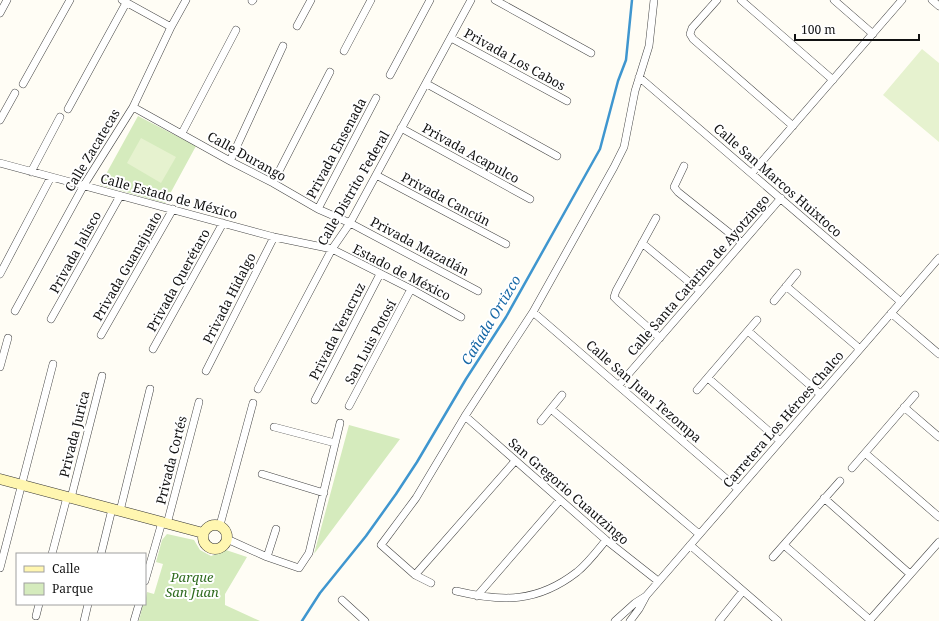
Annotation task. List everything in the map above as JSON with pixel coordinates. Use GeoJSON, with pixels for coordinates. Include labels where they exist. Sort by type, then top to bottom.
{"type":"FeatureCollection","features":[{"type":"Feature","properties":{"kind":"street"},"geometry":{"type":"LineString","coordinates":[[0,13],[7,0]]}},
{"type":"Feature","properties":{"kind":"street"},"geometry":{"type":"LineString","coordinates":[[23,84],[70,0]]}},
{"type":"Feature","properties":{"kind":"street","name":"Calle Zacatecas"},"geometry":{"type":"LineString","coordinates":[[15,311],[84,185],[133,107],[171,27],[186,0]]}},
{"type":"Feature","properties":{"kind":"street"},"geometry":{"type":"LineString","coordinates":[[298,26],[311,0]]}},
{"type":"Feature","properties":{"kind":"street"},"geometry":{"type":"LineString","coordinates":[[344,51],[371,0]]}},
{"type":"Feature","properties":{"kind":"street"},"geometry":{"type":"LineString","coordinates":[[390,75],[430,0]]}},
{"type":"Feature","properties":{"kind":"street","name":"Calle Distrito Federal"},"geometry":{"type":"LineString","coordinates":[[258,389],[332,249],[350,223],[401,128],[427,84],[471,0]]}},
{"type":"Feature","properties":{"kind":"street"},"geometry":{"type":"LineString","coordinates":[[495,0],[592,53]]}},
{"type":"Feature","properties":{"kind":"street"},"geometry":{"type":"LineString","coordinates":[[432,583],[415,575],[381,545],[416,498],[465,416],[533,312],[624,147],[635,91],[648,46],[654,0]]}},
{"type":"Feature","properties":{"kind":"street"},"geometry":{"type":"LineString","coordinates":[[717,0],[692,28],[690,34],[693,39],[793,126]]}},
{"type":"Feature","properties":{"kind":"street"},"geometry":{"type":"LineString","coordinates":[[741,0],[833,80]]}},
{"type":"Feature","properties":{"kind":"street"},"geometry":{"type":"LineString","coordinates":[[834,0],[873,34]]}},
{"type":"Feature","properties":{"kind":"street"},"geometry":{"type":"LineString","coordinates":[[752,173],[902,0]]}},
{"type":"Feature","properties":{"kind":"street"},"geometry":{"type":"LineString","coordinates":[[932,0],[939,6]]}},
{"type":"Feature","properties":{"kind":"street"},"geometry":{"type":"LineString","coordinates":[[68,109],[124,1],[171,27]]}},
{"type":"Feature","properties":{"kind":"street"},"geometry":{"type":"LineString","coordinates":[[182,133],[236,30]]}},
{"type":"Feature","properties":{"kind":"street","name":"Privada Los Cabos"},"geometry":{"type":"LineString","coordinates":[[451,38],[567,101]]}},
{"type":"Feature","properties":{"kind":"street"},"geometry":{"type":"LineString","coordinates":[[230,161],[283,46]]}},
{"type":"Feature","properties":{"kind":"street"},"geometry":{"type":"LineString","coordinates":[[273,183],[330,72]]}},
{"type":"Feature","properties":{"kind":"street","name":"Calle San Marcos Huixtoco"},"geometry":{"type":"LineString","coordinates":[[639,77],[900,302]]}},
{"type":"Feature","properties":{"kind":"street"},"geometry":{"type":"LineString","coordinates":[[427,84],[557,156]]}},
{"type":"Feature","properties":{"kind":"street"},"geometry":{"type":"LineString","coordinates":[[0,120],[15,93]]}},
{"type":"Feature","properties":{"kind":"street","name":"Privada Ensenada"},"geometry":{"type":"LineString","coordinates":[[318,209],[376,98]]}},
{"type":"Feature","properties":{"kind":"street","name":"Calle Durango"},"geometry":{"type":"LineString","coordinates":[[133,107],[318,209],[350,223]]}},
{"type":"Feature","properties":{"kind":"street"},"geometry":{"type":"LineString","coordinates":[[30,172],[60,117]]}},
{"type":"Feature","properties":{"kind":"street","name":"Privada Acapulco"},"geometry":{"type":"LineString","coordinates":[[401,128],[530,199]]}},
{"type":"Feature","properties":{"kind":"street","name":"Calle Estado de México"},"geometry":{"type":"LineString","coordinates":[[0,163],[274,237],[332,249]]}},
{"type":"Feature","properties":{"kind":"street"},"geometry":{"type":"LineString","coordinates":[[684,166],[674,188],[742,243]]}},
{"type":"Feature","properties":{"kind":"street","name":"Privada Cancún"},"geometry":{"type":"LineString","coordinates":[[376,175],[506,244]]}},
{"type":"Feature","properties":{"kind":"street"},"geometry":{"type":"LineString","coordinates":[[0,274],[51,178]]}},
{"type":"Feature","properties":{"kind":"street","name":"Privada Jalisco"},"geometry":{"type":"LineString","coordinates":[[52,319],[120,196]]}},
{"type":"Feature","properties":{"kind":"street","name":"Calle Santa Catarina de Ayotzingo"},"geometry":{"type":"LineString","coordinates":[[619,385],[780,198]]}},
{"type":"Feature","properties":{"kind":"street","name":"Privada Guanajuato"},"geometry":{"type":"LineString","coordinates":[[101,335],[174,209]]}},
{"type":"Feature","properties":{"kind":"street"},"geometry":{"type":"LineString","coordinates":[[656,218],[614,297],[660,338]]}},
{"type":"Feature","properties":{"kind":"street","name":"Privada Querétaro"},"geometry":{"type":"LineString","coordinates":[[153,350],[223,223]]}},
{"type":"Feature","properties":{"kind":"street","name":"Privada Mazatlán"},"geometry":{"type":"LineString","coordinates":[[350,223],[478,291]]}},
{"type":"Feature","properties":{"kind":"street","name":"Privada Hidalgo"},"geometry":{"type":"LineString","coordinates":[[206,371],[274,237]]}},
{"type":"Feature","properties":{"kind":"street"},"geometry":{"type":"LineString","coordinates":[[642,243],[700,291]]}},
{"type":"Feature","properties":{"kind":"street","name":"Estado de México"},"geometry":{"type":"LineString","coordinates":[[332,249],[411,289],[461,317]]}},
{"type":"Feature","properties":{"kind":"street","name":"Carretera Los Héroes Chalco"},"geometry":{"type":"LineString","coordinates":[[630,621],[646,596],[658,581],[939,258]]}},
{"type":"Feature","properties":{"kind":"street"},"geometry":{"type":"LineString","coordinates":[[774,300],[797,273]]}},
{"type":"Feature","properties":{"kind":"street","name":"Privada Veracruz"},"geometry":{"type":"LineString","coordinates":[[315,400],[380,274]]}},
{"type":"Feature","properties":{"kind":"street"},"geometry":{"type":"LineString","coordinates":[[786,286],[860,349]]}},
{"type":"Feature","properties":{"kind":"street","name":"San Luis Potosí"},"geometry":{"type":"LineString","coordinates":[[349,406],[411,289]]}},
{"type":"Feature","properties":{"kind":"street","name":"Calle San Juan Tezompa"},"geometry":{"type":"LineString","coordinates":[[533,312],[738,489]]}},
{"type":"Feature","properties":{"kind":"street"},"geometry":{"type":"LineString","coordinates":[[891,313],[939,354]]}},
{"type":"Feature","properties":{"kind":"street"},"geometry":{"type":"LineString","coordinates":[[697,390],[757,320]]}},
{"type":"Feature","properties":{"kind":"street"},"geometry":{"type":"LineString","coordinates":[[748,331],[820,394]]}},
{"type":"Feature","properties":{"kind":"street"},"geometry":{"type":"LineString","coordinates":[[0,367],[8,338]]}},
{"type":"Feature","properties":{"kind":"street"},"geometry":{"type":"LineString","coordinates":[[0,568],[53,364]]}},
{"type":"Feature","properties":{"kind":"street","name":"Privada Jurica"},"geometry":{"type":"LineString","coordinates":[[52,553],[102,376]]}},
{"type":"Feature","properties":{"kind":"street"},"geometry":{"type":"LineString","coordinates":[[708,378],[780,441]]}},
{"type":"Feature","properties":{"kind":"street"},"geometry":{"type":"LineString","coordinates":[[101,553],[116,510],[150,389]]}},
{"type":"Feature","properties":{"kind":"street"},"geometry":{"type":"LineString","coordinates":[[541,421],[562,395]]}},
{"type":"Feature","properties":{"kind":"street"},"geometry":{"type":"LineString","coordinates":[[852,468],[915,395]]}},
{"type":"Feature","properties":{"kind":"street","name":"Privada Cortés"},"geometry":{"type":"LineString","coordinates":[[146,578],[164,523],[199,402]]}},
{"type":"Feature","properties":{"kind":"street"},"geometry":{"type":"LineString","coordinates":[[220,525],[253,403]]}},
{"type":"Feature","properties":{"kind":"street"},"geometry":{"type":"LineString","coordinates":[[904,407],[939,437]]}},
{"type":"Feature","properties":{"kind":"street"},"geometry":{"type":"LineString","coordinates":[[551,409],[700,534]]}},
{"type":"Feature","properties":{"kind":"street","name":"San Gregorio Cuautzingo"},"geometry":{"type":"LineString","coordinates":[[465,416],[606,540],[658,581]]}},
{"type":"Feature","properties":{"kind":"street"},"geometry":{"type":"LineString","coordinates":[[227,539],[267,557],[299,568],[309,553],[340,423]]}},
{"type":"Feature","properties":{"kind":"street"},"geometry":{"type":"LineString","coordinates":[[274,427],[335,443]]}},
{"type":"Feature","properties":{"kind":"street"},"geometry":{"type":"LineString","coordinates":[[865,453],[939,517]]}},
{"type":"Feature","properties":{"kind":"street"},"geometry":{"type":"LineString","coordinates":[[415,575],[515,461]]}},
{"type":"Feature","properties":{"kind":"street"},"geometry":{"type":"LineString","coordinates":[[262,474],[324,493]]}},
{"type":"Feature","properties":{"kind":"street"},"geometry":{"type":"LineString","coordinates":[[0,479],[203,533]]}},
{"type":"Feature","properties":{"kind":"street"},"geometry":{"type":"LineString","coordinates":[[773,557],[840,481]]}},
{"type":"Feature","properties":{"kind":"street"},"geometry":{"type":"LineString","coordinates":[[824,498],[910,574]]}},
{"type":"Feature","properties":{"kind":"street"},"geometry":{"type":"LineString","coordinates":[[477,596],[560,500]]}},
{"type":"Feature","properties":{"kind":"street"},"geometry":{"type":"LineString","coordinates":[[211,525],[220,525],[226,531],[227,539],[220,548],[211,549],[204,544],[202,537],[203,533],[207,527],[211,525]]}},
{"type":"Feature","properties":{"kind":"street"},"geometry":{"type":"LineString","coordinates":[[267,557],[276,529]]}},
{"type":"Feature","properties":{"kind":"street"},"geometry":{"type":"LineString","coordinates":[[456,591],[477,596],[502,599],[536,594],[553,587],[577,572],[606,540]]}},
{"type":"Feature","properties":{"kind":"street"},"geometry":{"type":"LineString","coordinates":[[784,545],[869,620],[939,542]]}},
{"type":"Feature","properties":{"kind":"street"},"geometry":{"type":"LineString","coordinates":[[690,545],[778,621]]}},
{"type":"Feature","properties":{"kind":"street"},"geometry":{"type":"LineString","coordinates":[[718,621],[743,591]]}},
{"type":"Feature","properties":{"kind":"street","name":"Carretera Los Héroes Chalco"},"geometry":{"type":"LineString","coordinates":[[614,621],[635,603],[646,596]]}},
{"type":"Feature","properties":{"kind":"street"},"geometry":{"type":"LineString","coordinates":[[342,600],[365,621]]}},
{"type":"Feature","properties":{"kind":"street"},"geometry":{"type":"LineString","coordinates":[[36,616],[39,605]]}},
{"type":"Feature","properties":{"kind":"street"},"geometry":{"type":"LineString","coordinates":[[84,621],[88,605]]}},
{"type":"Feature","properties":{"kind":"street"},"geometry":{"type":"LineString","coordinates":[[134,621],[139,605]]}},
{"type":"Feature","properties":{"kind":"green space"},"geometry":{"type":"Polygon","coordinates":[[[922,49],[939,63],[939,142],[883,95],[922,49]]]}},
{"type":"Feature","properties":{"kind":"green space"},"geometry":{"type":"Polygon","coordinates":[[[138,116],[196,146],[165,203],[100,185],[138,116]]]}},
{"type":"Feature","properties":{"kind":"green space"},"geometry":{"type":"Polygon","coordinates":[[[141,138],[176,157],[161,183],[127,163],[141,138]]]}},
{"type":"Feature","properties":{"kind":"green space"},"geometry":{"type":"Polygon","coordinates":[[[349,425],[400,439],[314,554],[349,425]]]}},
{"type":"Feature","properties":{"kind":"green space","name":"Parque San Juan"},"geometry":{"type":"Polygon","coordinates":[[[167,534],[194,540],[200,550],[211,556],[226,550],[247,557],[225,594],[225,605],[260,621],[139,621],[143,605],[146,605],[147,592],[154,594],[163,564],[156,562],[162,540],[167,534]]]}},
{"type":"Feature","properties":{"kind":"waterway","name":"Cañada Ortizco"},"geometry":{"type":"LineString","coordinates":[[302,621],[320,593],[366,536],[417,462],[466,379],[506,317],[600,149],[618,81],[626,60],[632,0]]}}]}
